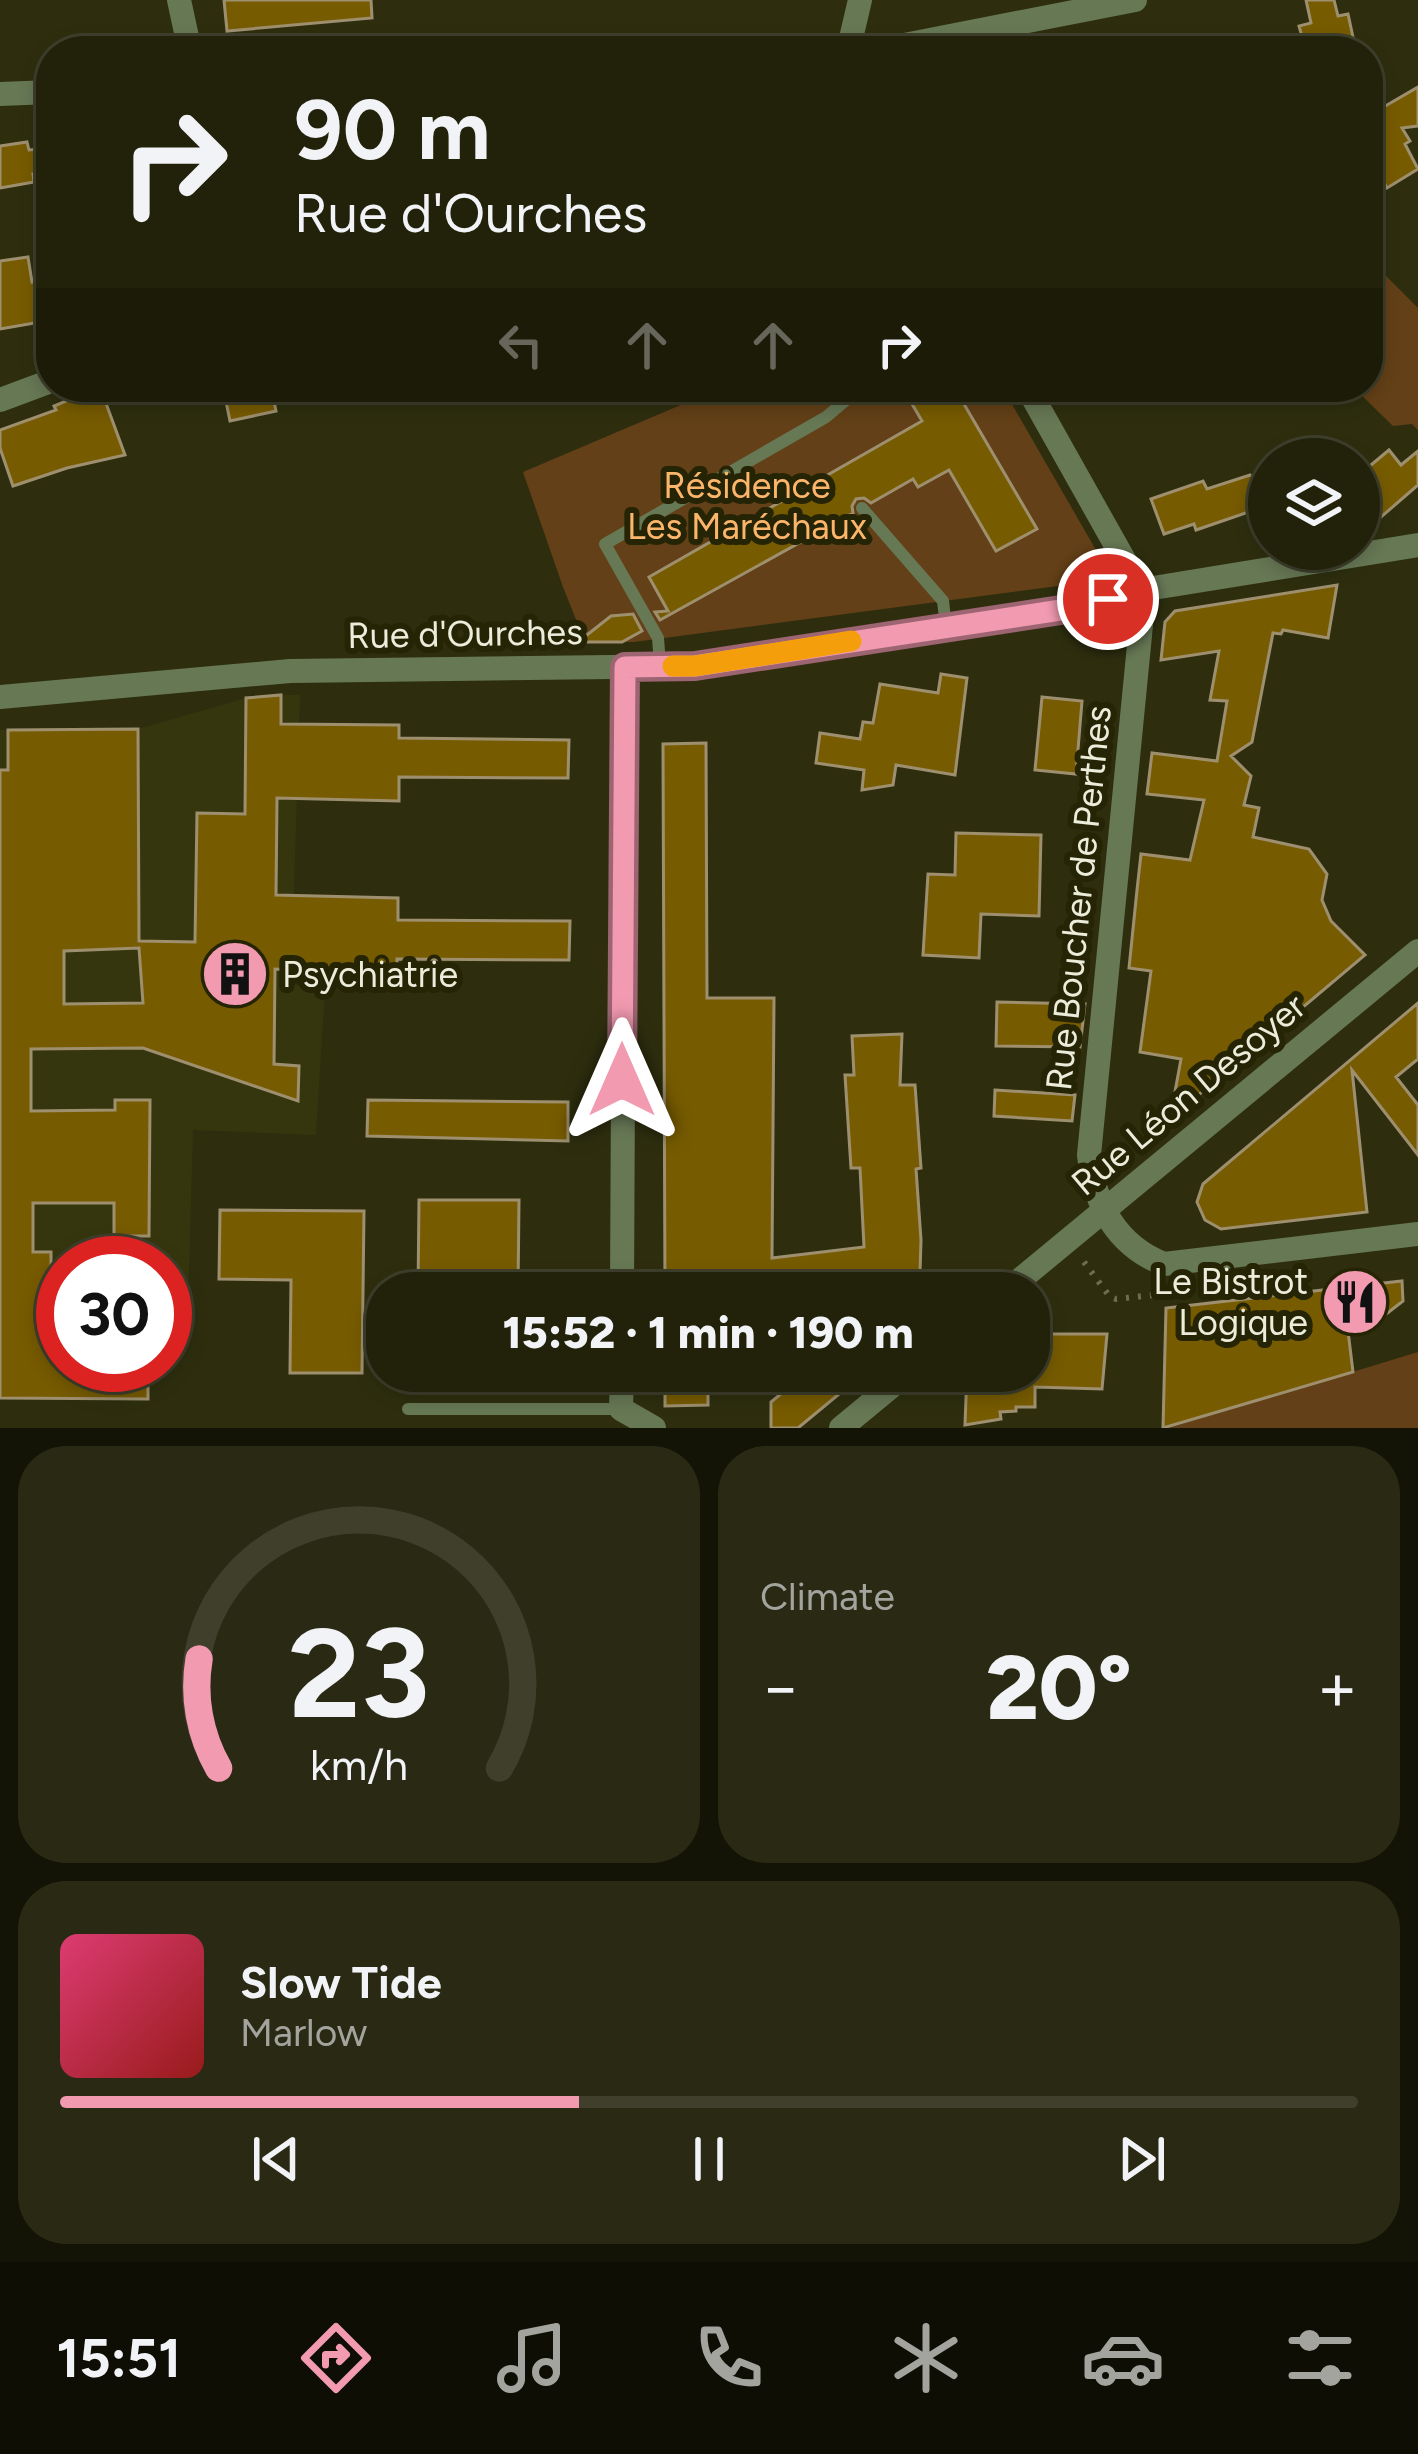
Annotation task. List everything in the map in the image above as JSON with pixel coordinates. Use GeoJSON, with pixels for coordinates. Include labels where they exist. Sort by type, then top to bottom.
{"type":"FeatureCollection","features":[{"type":"Feature","properties":{"kind":"street"},"geometry":{"type":"LineString","coordinates":[[179,0],[187,36]]}},
{"type":"Feature","properties":{"kind":"street"},"geometry":{"type":"LineString","coordinates":[[852,36],[860,0]]}},
{"type":"Feature","properties":{"kind":"street"},"geometry":{"type":"LineString","coordinates":[[953,36],[1120,2]]}},
{"type":"Feature","properties":{"kind":"street"},"geometry":{"type":"LineString","coordinates":[[0,94],[36,93]]}},
{"type":"Feature","properties":{"kind":"street"},"geometry":{"type":"LineString","coordinates":[[0,400],[36,387]]}},
{"type":"Feature","properties":{"kind":"street"},"geometry":{"type":"LineString","coordinates":[[1035,402],[1141,590]]}},
{"type":"Feature","properties":{"kind":"street","name":"Rue d'Ourches"},"geometry":{"type":"LineString","coordinates":[[0,698],[290,671],[695,666],[1074,608],[1141,590],[1418,544]]}},
{"type":"Feature","properties":{"kind":"street","name":"Rue Boucher de Perthes"},"geometry":{"type":"LineString","coordinates":[[1103,1212],[1092,1183],[1089,1155],[1141,590]]}},
{"type":"Feature","properties":{"kind":"street"},"geometry":{"type":"LineString","coordinates":[[622,1272],[625,667]]}},
{"type":"Feature","properties":{"kind":"street","name":"Rue Léon Desoyer"},"geometry":{"type":"LineString","coordinates":[[1030,1272],[1418,950]]}},
{"type":"Feature","properties":{"kind":"street"},"geometry":{"type":"LineString","coordinates":[[1103,1212],[1142,1255],[1164,1264],[1418,1234]]}},
{"type":"Feature","properties":{"kind":"street"},"geometry":{"type":"LineString","coordinates":[[621,1392],[621,1409],[654,1428]]}},
{"type":"Feature","properties":{"kind":"street"},"geometry":{"type":"LineString","coordinates":[[841,1428],[885,1392]]}},
{"type":"Feature","properties":{"kind":"lane"},"geometry":{"type":"LineString","coordinates":[[660,667],[658,638],[605,544],[826,417],[844,402]]}},
{"type":"Feature","properties":{"kind":"lane"},"geometry":{"type":"LineString","coordinates":[[862,508],[943,601],[946,627]]}},
{"type":"Feature","properties":{"kind":"lane"},"geometry":{"type":"LineString","coordinates":[[408,1409],[621,1409]]}},
{"type":"Feature","properties":{"kind":"shaded area"},"geometry":{"type":"Polygon","coordinates":[[[300,695],[291,985],[325,986],[316,1135],[193,1130],[190,1236],[36,1236],[36,1324],[0,1323],[0,730],[138,729],[246,698],[300,695]]]}},
{"type":"Feature","properties":{"kind":"green space"},"geometry":{"type":"Polygon","coordinates":[[[1383,273],[1418,308],[1418,430],[1412,424],[1393,426],[1368,402],[1383,402],[1383,273]]]}},
{"type":"Feature","properties":{"kind":"green space","name":"Résidence Les Maréchaux"},"geometry":{"type":"Polygon","coordinates":[[[688,402],[1011,402],[1096,550],[1081,583],[634,642],[585,642],[523,472],[688,402]]]}},
{"type":"Feature","properties":{"kind":"green space"},"geometry":{"type":"Polygon","coordinates":[[[1418,1352],[1418,1428],[1169,1428],[1418,1352]]]}},
{"type":"Feature","properties":{"kind":"building"},"geometry":{"type":"Polygon","coordinates":[[[224,0],[371,0],[372,18],[227,31],[224,0]]]}},
{"type":"Feature","properties":{"kind":"building"},"geometry":{"type":"Polygon","coordinates":[[[1306,0],[1334,0],[1338,16],[1348,14],[1353,36],[1302,36],[1299,26],[1311,23],[1306,0]]]}},
{"type":"Feature","properties":{"kind":"building"},"geometry":{"type":"Polygon","coordinates":[[[1418,87],[1418,126],[1402,128],[1418,169],[1387,188],[1383,181],[1383,107],[1418,87]]]}},
{"type":"Feature","properties":{"kind":"building"},"geometry":{"type":"Polygon","coordinates":[[[27,142],[29,150],[36,149],[34,182],[0,188],[0,146],[27,142]]]}},
{"type":"Feature","properties":{"kind":"building"},"geometry":{"type":"Polygon","coordinates":[[[28,257],[32,282],[36,282],[36,323],[0,329],[0,261],[28,257]]]}},
{"type":"Feature","properties":{"kind":"building"},"geometry":{"type":"Polygon","coordinates":[[[106,402],[125,455],[13,486],[0,448],[0,430],[56,410],[54,406],[106,402]]]}},
{"type":"Feature","properties":{"kind":"building"},"geometry":{"type":"Polygon","coordinates":[[[226,402],[274,402],[276,411],[230,421],[226,402]]]}},
{"type":"Feature","properties":{"kind":"building"},"geometry":{"type":"Polygon","coordinates":[[[911,402],[963,402],[1037,529],[996,551],[949,470],[918,487],[913,479],[871,503],[856,499],[853,513],[660,620],[655,612],[668,611],[649,577],[922,421],[911,402]]]}},
{"type":"Feature","properties":{"kind":"building"},"geometry":{"type":"Polygon","coordinates":[[[1389,450],[1401,465],[1418,451],[1418,485],[1380,518],[1380,458],[1389,450]]]}},
{"type":"Feature","properties":{"kind":"building"},"geometry":{"type":"Polygon","coordinates":[[[1248,476],[1248,512],[1196,530],[1194,524],[1164,534],[1151,499],[1203,481],[1207,489],[1248,476]]]}},
{"type":"Feature","properties":{"kind":"building"},"geometry":{"type":"Polygon","coordinates":[[[1337,585],[1328,638],[1283,630],[1273,633],[1252,742],[1231,756],[1251,776],[1244,805],[1259,808],[1253,837],[1309,849],[1327,874],[1322,900],[1331,921],[1365,955],[1170,1119],[1181,1059],[1140,1052],[1151,971],[1129,968],[1137,890],[1141,854],[1190,860],[1204,800],[1147,794],[1152,753],[1217,761],[1227,701],[1210,700],[1219,651],[1161,660],[1165,622],[1175,611],[1337,585]]]}},
{"type":"Feature","properties":{"kind":"building"},"geometry":{"type":"Polygon","coordinates":[[[633,614],[642,631],[622,642],[578,642],[611,616],[633,614]]]}},
{"type":"Feature","properties":{"kind":"building"},"geometry":{"type":"Polygon","coordinates":[[[941,674],[967,678],[955,775],[896,765],[893,785],[862,790],[864,770],[816,763],[820,733],[860,739],[863,722],[873,723],[880,684],[938,693],[941,674]]]}},
{"type":"Feature","properties":{"kind":"building"},"geometry":{"type":"Polygon","coordinates":[[[281,695],[281,724],[399,725],[399,738],[569,740],[568,778],[399,777],[399,801],[277,798],[276,895],[398,898],[398,920],[570,921],[569,960],[397,959],[397,974],[275,969],[274,1064],[299,1066],[298,1101],[143,1048],[31,1049],[31,1111],[115,1110],[115,1100],[150,1100],[149,1236],[114,1236],[114,1203],[33,1203],[36,1392],[148,1392],[148,1399],[0,1398],[0,770],[8,770],[8,730],[138,729],[139,941],[195,942],[197,813],[245,814],[246,698],[281,695]],[[139,948],[64,951],[64,1004],[143,1003],[139,948]]]}},
{"type":"Feature","properties":{"kind":"building"},"geometry":{"type":"Polygon","coordinates":[[[1042,697],[1082,701],[1076,774],[1035,770],[1042,697]]]}},
{"type":"Feature","properties":{"kind":"building"},"geometry":{"type":"Polygon","coordinates":[[[706,743],[707,998],[774,998],[772,1258],[864,1247],[860,1168],[851,1168],[845,1075],[854,1075],[852,1036],[902,1034],[900,1085],[915,1085],[921,1168],[916,1169],[920,1272],[665,1272],[663,744],[706,743]]]}},
{"type":"Feature","properties":{"kind":"building"},"geometry":{"type":"Polygon","coordinates":[[[956,833],[1041,835],[1039,916],[981,914],[979,958],[923,955],[928,874],[955,875],[956,833]]]}},
{"type":"Feature","properties":{"kind":"building"},"geometry":{"type":"Polygon","coordinates":[[[997,1002],[1085,1004],[1080,1047],[996,1046],[997,1002]]]}},
{"type":"Feature","properties":{"kind":"building"},"geometry":{"type":"Polygon","coordinates":[[[1418,1003],[1418,1059],[1396,1077],[1418,1105],[1418,1155],[1352,1070],[1367,1212],[1221,1229],[1205,1220],[1197,1202],[1203,1184],[1418,1003]]]}},
{"type":"Feature","properties":{"kind":"building"},"geometry":{"type":"Polygon","coordinates":[[[995,1090],[1075,1095],[1072,1121],[994,1116],[995,1090]]]}},
{"type":"Feature","properties":{"kind":"building"},"geometry":{"type":"Polygon","coordinates":[[[368,1100],[568,1102],[568,1141],[367,1136],[368,1100]]]}},
{"type":"Feature","properties":{"kind":"building"},"geometry":{"type":"Polygon","coordinates":[[[419,1200],[519,1200],[518,1272],[418,1272],[419,1200]]]}},
{"type":"Feature","properties":{"kind":"building"},"geometry":{"type":"Polygon","coordinates":[[[220,1210],[364,1211],[362,1373],[290,1373],[291,1280],[219,1279],[220,1210]]]}},
{"type":"Feature","properties":{"kind":"building"},"geometry":{"type":"Polygon","coordinates":[[[1402,1281],[1403,1301],[1372,1325],[1348,1331],[1353,1372],[1163,1428],[1166,1308],[1402,1281]]]}},
{"type":"Feature","properties":{"kind":"building"},"geometry":{"type":"Polygon","coordinates":[[[1050,1334],[1107,1334],[1102,1389],[1050,1387],[1050,1334]]]}},
{"type":"Feature","properties":{"kind":"building"},"geometry":{"type":"Polygon","coordinates":[[[665,1392],[708,1392],[708,1405],[665,1406],[665,1392]]]}},
{"type":"Feature","properties":{"kind":"building"},"geometry":{"type":"Polygon","coordinates":[[[783,1392],[842,1392],[798,1428],[771,1428],[771,1402],[783,1392]]]}},
{"type":"Feature","properties":{"kind":"building"},"geometry":{"type":"Polygon","coordinates":[[[966,1392],[1035,1392],[1035,1407],[1016,1407],[1016,1411],[1000,1412],[1001,1419],[965,1425],[966,1392]]]}},
{"type":"Feature","properties":{"kind":"slow traffic"},"geometry":{"type":"LineString","coordinates":[[673,666],[851,641]]}},
{"type":"Feature","properties":{"kind":"place","name":"Psychiatrie"},"geometry":{"type":"Point","coordinates":[235,974]}},
{"type":"Feature","properties":{"kind":"place","name":"Le Bistrot Logique"},"geometry":{"type":"Point","coordinates":[1355,1302]}},
{"type":"Feature","properties":{"kind":"route"},"geometry":{"type":"LineString","coordinates":[[622,1080],[625,667],[695,666],[1108,599]]}}]}
